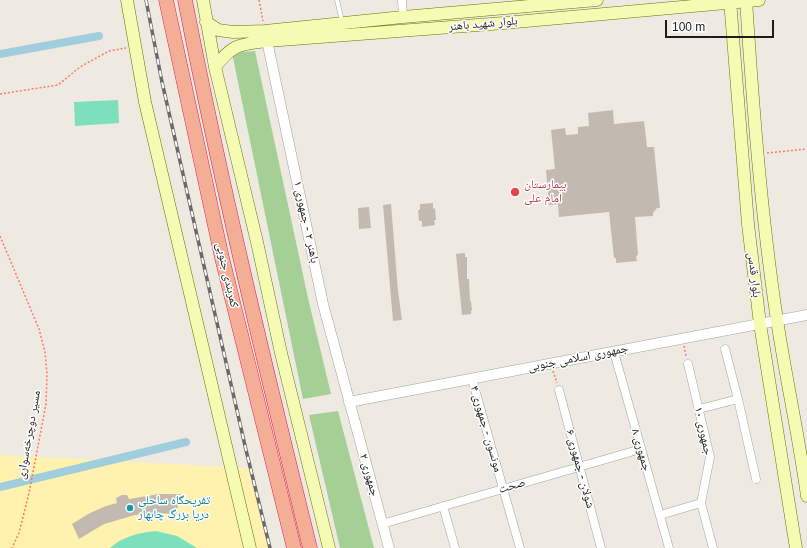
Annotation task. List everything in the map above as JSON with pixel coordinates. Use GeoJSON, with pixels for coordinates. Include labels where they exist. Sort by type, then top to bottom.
{"type":"FeatureCollection","features":[{"type":"Feature","properties":{"kind":"highway","name":"کمربندی جنوبی"},"geometry":{"type":"LineString","coordinates":[[166,0],[222,258],[294,548]]}},
{"type":"Feature","properties":{"kind":"highway","name":"کمربندی جنوبی"},"geometry":{"type":"LineString","coordinates":[[185,0],[205,105],[284,444],[310,548]]}},
{"type":"Feature","properties":{"kind":"main road"},"geometry":{"type":"LineString","coordinates":[[127,0],[152,133],[250,548]]}},
{"type":"Feature","properties":{"kind":"main road"},"geometry":{"type":"LineString","coordinates":[[203,0],[215,67],[257,242],[283,361],[329,548]]}},
{"type":"Feature","properties":{"kind":"main road","name":"بلوار شهید باهنر"},"geometry":{"type":"LineString","coordinates":[[215,67],[230,50],[266,36],[343,23],[597,0]]}},
{"type":"Feature","properties":{"kind":"main road","name":"بلوار شهید باهنر"},"geometry":{"type":"LineString","coordinates":[[206,22],[218,30],[266,36],[504,23],[759,0]]}},
{"type":"Feature","properties":{"kind":"main road","name":"بلوار قدس"},"geometry":{"type":"LineString","coordinates":[[746,1],[757,153],[764,223],[777,320],[807,496]]}},
{"type":"Feature","properties":{"kind":"main road","name":"بلوار قدس"},"geometry":{"type":"LineString","coordinates":[[730,2],[748,224],[760,324],[796,548]]}},
{"type":"Feature","properties":{"kind":"main road"},"geometry":{"type":"LineString","coordinates":[[748,224],[764,223]]}},
{"type":"Feature","properties":{"kind":"street"},"geometry":{"type":"LineString","coordinates":[[402,0],[403,17]]}},
{"type":"Feature","properties":{"kind":"street","name":"باهنر ۲ - جمهوری ۱"},"geometry":{"type":"LineString","coordinates":[[266,36],[323,304],[349,402]]}},
{"type":"Feature","properties":{"kind":"street","name":"جمهوری اسلامی جنوبی"},"geometry":{"type":"LineString","coordinates":[[349,402],[807,315]]}},
{"type":"Feature","properties":{"kind":"street"},"geometry":{"type":"LineString","coordinates":[[725,349],[756,479]]}},
{"type":"Feature","properties":{"kind":"street","name":"جمهوری ۸"},"geometry":{"type":"LineString","coordinates":[[614,352],[669,548]]}},
{"type":"Feature","properties":{"kind":"street","name":"جمهوری ۱۰"},"geometry":{"type":"LineString","coordinates":[[688,364],[710,457],[701,503],[713,548]]}},
{"type":"Feature","properties":{"kind":"street","name":"مونسون - جمهوری ۴"},"geometry":{"type":"LineString","coordinates":[[472,379],[520,548]]}},
{"type":"Feature","properties":{"kind":"street","name":"شولان - جمهوری ۶"},"geometry":{"type":"LineString","coordinates":[[559,390],[601,548]]}},
{"type":"Feature","properties":{"kind":"street"},"geometry":{"type":"LineString","coordinates":[[699,409],[738,399]]}},
{"type":"Feature","properties":{"kind":"street","name":"جمهوری ۲"},"geometry":{"type":"LineString","coordinates":[[349,402],[389,548]]}},
{"type":"Feature","properties":{"kind":"street","name":"صحت"},"geometry":{"type":"LineString","coordinates":[[382,524],[641,449]]}},
{"type":"Feature","properties":{"kind":"street"},"geometry":{"type":"LineString","coordinates":[[660,516],[701,503]]}},
{"type":"Feature","properties":{"kind":"street"},"geometry":{"type":"LineString","coordinates":[[443,506],[455,548]]}},
{"type":"Feature","properties":{"kind":"lane"},"geometry":{"type":"LineString","coordinates":[[337,0],[343,23]]}},
{"type":"Feature","properties":{"kind":"path"},"geometry":{"type":"LineString","coordinates":[[259,0],[266,36]]}},
{"type":"Feature","properties":{"kind":"path"},"geometry":{"type":"LineString","coordinates":[[0,94],[58,85],[80,67],[109,51],[135,47]]}},
{"type":"Feature","properties":{"kind":"path"},"geometry":{"type":"LineString","coordinates":[[757,153],[807,149]]}},
{"type":"Feature","properties":{"kind":"path","name":"مسیر دوچرخه‌سواری"},"geometry":{"type":"LineString","coordinates":[[0,236],[39,329],[45,352],[47,374],[46,404],[32,478],[19,533],[12,548]]}},
{"type":"Feature","properties":{"kind":"path"},"geometry":{"type":"LineString","coordinates":[[682,339],[688,364]]}},
{"type":"Feature","properties":{"kind":"path"},"geometry":{"type":"LineString","coordinates":[[551,364],[559,390]]}},
{"type":"Feature","properties":{"kind":"green space"},"geometry":{"type":"Polygon","coordinates":[[[255,51],[308,298],[331,394],[303,399],[232,53],[255,51]]]}},
{"type":"Feature","properties":{"kind":"green space"},"geometry":{"type":"Polygon","coordinates":[[[118,100],[119,123],[75,126],[74,102],[118,100]]]}},
{"type":"Feature","properties":{"kind":"green space"},"geometry":{"type":"Polygon","coordinates":[[[338,411],[374,548],[340,548],[309,415],[338,411]]]}},
{"type":"Feature","properties":{"kind":"green space"},"geometry":{"type":"Polygon","coordinates":[[[156,531],[177,536],[197,548],[110,548],[126,538],[156,531]]]}},
{"type":"Feature","properties":{"kind":"sand","name":"تفریحگاه ساحلی دریا بزرگ چابهار"},"geometry":{"type":"Polygon","coordinates":[[[0,455],[251,468],[269,548],[0,548],[0,455]]]}},
{"type":"Feature","properties":{"kind":"building"},"geometry":{"type":"Polygon","coordinates":[[[613,110],[614,124],[644,121],[647,147],[654,147],[660,208],[657,208],[653,213],[653,216],[635,217],[638,255],[636,256],[637,261],[616,263],[616,258],[614,258],[609,212],[559,217],[558,204],[549,205],[546,170],[555,169],[551,130],[565,128],[566,135],[578,134],[578,127],[589,126],[588,113],[613,110]]]}},
{"type":"Feature","properties":{"kind":"building"},"geometry":{"type":"Polygon","coordinates":[[[433,203],[433,209],[435,208],[435,225],[422,227],[422,221],[419,221],[418,210],[420,210],[420,204],[433,203]]]}},
{"type":"Feature","properties":{"kind":"building"},"geometry":{"type":"Polygon","coordinates":[[[391,204],[398,291],[402,320],[393,321],[383,205],[391,204]]]}},
{"type":"Feature","properties":{"kind":"building"},"geometry":{"type":"Polygon","coordinates":[[[369,207],[371,228],[359,229],[358,208],[369,207]]]}},
{"type":"Feature","properties":{"kind":"building"},"geometry":{"type":"Polygon","coordinates":[[[465,253],[465,257],[467,257],[467,279],[469,279],[472,310],[471,314],[462,315],[456,254],[465,253]]]}},
{"type":"Feature","properties":{"kind":"building"},"geometry":{"type":"Polygon","coordinates":[[[159,494],[181,494],[176,514],[152,513],[135,515],[104,524],[79,539],[72,524],[90,513],[117,503],[116,498],[122,495],[127,495],[129,499],[159,494]]]}},
{"type":"Feature","properties":{"kind":"waterway"},"geometry":{"type":"LineString","coordinates":[[0,54],[99,36]]}},
{"type":"Feature","properties":{"kind":"waterway"},"geometry":{"type":"LineString","coordinates":[[0,487],[186,442]]}},
{"type":"Feature","properties":{"kind":"railway"},"geometry":{"type":"LineString","coordinates":[[146,0],[162,82],[246,450],[270,548]]}},
{"type":"Feature","properties":{"kind":"place","name":"بیمارستان امام علی"},"geometry":{"type":"Point","coordinates":[515,192]}},
{"type":"Feature","properties":{"kind":"place","name":"تفریحگاه ساحلی دریا بزرگ چابهار"},"geometry":{"type":"Point","coordinates":[130,508]}}]}
